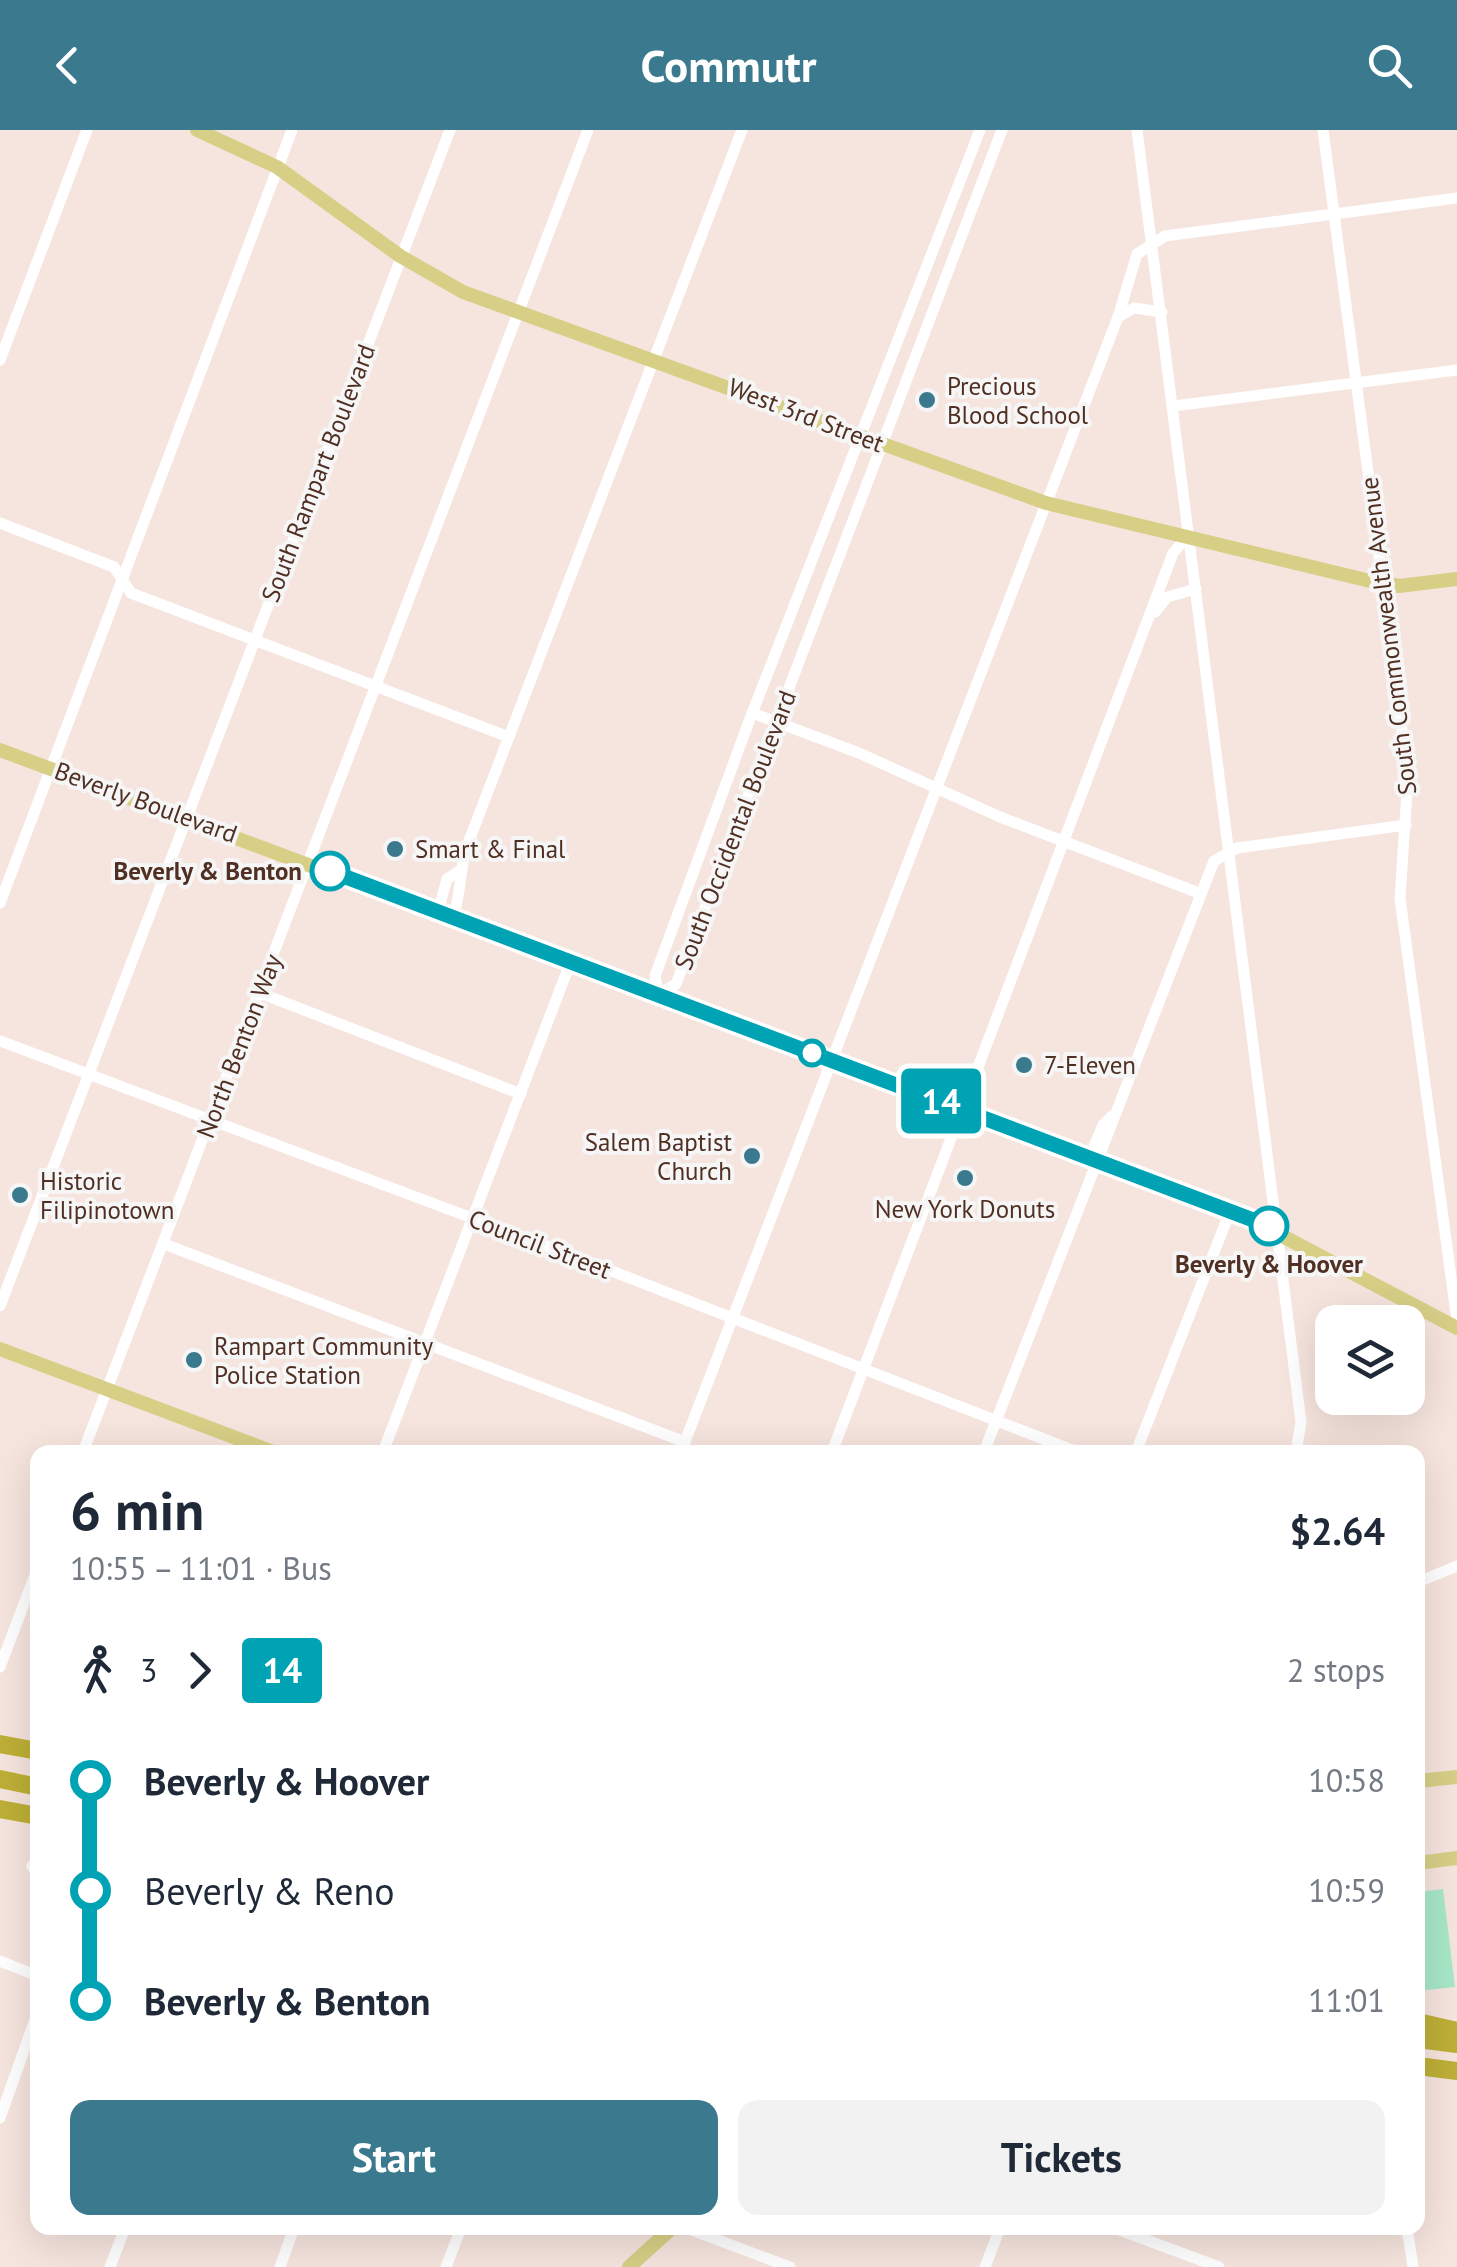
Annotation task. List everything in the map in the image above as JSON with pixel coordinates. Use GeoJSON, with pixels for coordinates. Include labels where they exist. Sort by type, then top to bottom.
{"type":"FeatureCollection","features":[{"type":"Feature","properties":{"kind":"highway"},"geometry":{"type":"LineString","coordinates":[[0,1744],[30,1750]]}},
{"type":"Feature","properties":{"kind":"highway"},"geometry":{"type":"LineString","coordinates":[[0,1779],[30,1785]]}},
{"type":"Feature","properties":{"kind":"highway"},"geometry":{"type":"LineString","coordinates":[[0,1809],[30,1815]]}},
{"type":"Feature","properties":{"kind":"highway"},"geometry":{"type":"LineString","coordinates":[[1425,2031],[1457,2031]]}},
{"type":"Feature","properties":{"kind":"highway"},"geometry":{"type":"LineString","coordinates":[[1425,2033],[1457,2044]]}},
{"type":"Feature","properties":{"kind":"highway"},"geometry":{"type":"LineString","coordinates":[[1425,2066],[1457,2070]]}},
{"type":"Feature","properties":{"kind":"main road","name":"West 3rd Street"},"geometry":{"type":"LineString","coordinates":[[197,130],[277,167],[400,256],[463,292],[882,444],[1046,502],[1186,538],[1384,584],[1457,580]]}},
{"type":"Feature","properties":{"kind":"main road","name":"Beverly Boulevard"},"geometry":{"type":"LineString","coordinates":[[0,750],[188,816],[1230,1209],[1457,1324]]}},
{"type":"Feature","properties":{"kind":"main road"},"geometry":{"type":"LineString","coordinates":[[0,1349],[108,1389],[232,1445]]}},
{"type":"Feature","properties":{"kind":"main road"},"geometry":{"type":"LineString","coordinates":[[1425,1780],[1457,1777]]}},
{"type":"Feature","properties":{"kind":"main road"},"geometry":{"type":"LineString","coordinates":[[1425,1862],[1457,1858]]}},
{"type":"Feature","properties":{"kind":"main road"},"geometry":{"type":"LineString","coordinates":[[637,2264],[665,2235]]}},
{"type":"Feature","properties":{"kind":"street"},"geometry":{"type":"LineString","coordinates":[[0,360],[88,130]]}},
{"type":"Feature","properties":{"kind":"street"},"geometry":{"type":"LineString","coordinates":[[0,903],[292,130]]}},
{"type":"Feature","properties":{"kind":"street","name":"South Rampart Boulevard"},"geometry":{"type":"LineString","coordinates":[[0,1306],[450,130]]}},
{"type":"Feature","properties":{"kind":"street","name":"North Benton Way"},"geometry":{"type":"LineString","coordinates":[[86,1445],[521,314],[588,130]]}},
{"type":"Feature","properties":{"kind":"street"},"geometry":{"type":"LineString","coordinates":[[446,913],[462,884],[458,870],[742,130]]}},
{"type":"Feature","properties":{"kind":"street","name":"South Occidental Boulevard"},"geometry":{"type":"LineString","coordinates":[[980,130],[752,713],[656,976],[660,994],[676,984],[1002,130]]}},
{"type":"Feature","properties":{"kind":"street"},"geometry":{"type":"LineString","coordinates":[[1137,130],[1162,312],[1186,538],[1196,589],[1278,1230],[1301,1422],[1297,1445]]}},
{"type":"Feature","properties":{"kind":"street","name":"South Commonwealth Avenue"},"geometry":{"type":"LineString","coordinates":[[1323,130],[1408,776],[1400,898],[1457,1324]]}},
{"type":"Feature","properties":{"kind":"street"},"geometry":{"type":"LineString","coordinates":[[684,1445],[1118,317],[1137,254],[1165,236],[1457,198]]}},
{"type":"Feature","properties":{"kind":"street"},"geometry":{"type":"LineString","coordinates":[[1118,317],[1133,308],[1162,312]]}},
{"type":"Feature","properties":{"kind":"street"},"geometry":{"type":"LineString","coordinates":[[1173,406],[1457,370]]}},
{"type":"Feature","properties":{"kind":"street"},"geometry":{"type":"LineString","coordinates":[[0,523],[114,567],[132,593],[510,736]]}},
{"type":"Feature","properties":{"kind":"street"},"geometry":{"type":"LineString","coordinates":[[835,1445],[1155,612],[1174,553],[1186,538]]}},
{"type":"Feature","properties":{"kind":"street"},"geometry":{"type":"LineString","coordinates":[[1155,612],[1168,597],[1196,589]]}},
{"type":"Feature","properties":{"kind":"street"},"geometry":{"type":"LineString","coordinates":[[752,713],[1199,893]]}},
{"type":"Feature","properties":{"kind":"street"},"geometry":{"type":"LineString","coordinates":[[987,1445],[1095,1158],[1214,861],[1227,850],[1406,826]]}},
{"type":"Feature","properties":{"kind":"street"},"geometry":{"type":"LineString","coordinates":[[386,1445],[571,961]]}},
{"type":"Feature","properties":{"kind":"street"},"geometry":{"type":"LineString","coordinates":[[260,993],[521,1094]]}},
{"type":"Feature","properties":{"kind":"street","name":"Council Street"},"geometry":{"type":"LineString","coordinates":[[0,1040],[1059,1445]]}},
{"type":"Feature","properties":{"kind":"street"},"geometry":{"type":"LineString","coordinates":[[1139,1445],[1230,1209]]}},
{"type":"Feature","properties":{"kind":"street"},"geometry":{"type":"LineString","coordinates":[[164,1244],[678,1445]]}},
{"type":"Feature","properties":{"kind":"street"},"geometry":{"type":"LineString","coordinates":[[1425,1579],[1457,1566]]}},
{"type":"Feature","properties":{"kind":"street"},"geometry":{"type":"LineString","coordinates":[[0,1667],[30,1588]]}},
{"type":"Feature","properties":{"kind":"street"},"geometry":{"type":"LineString","coordinates":[[0,1961],[30,1973]]}},
{"type":"Feature","properties":{"kind":"street"},"geometry":{"type":"LineString","coordinates":[[0,2118],[30,2034]]}},
{"type":"Feature","properties":{"kind":"street"},"geometry":{"type":"LineString","coordinates":[[110,2267],[122,2235]]}},
{"type":"Feature","properties":{"kind":"street"},"geometry":{"type":"LineString","coordinates":[[280,2267],[291,2235]]}},
{"type":"Feature","properties":{"kind":"street"},"geometry":{"type":"LineString","coordinates":[[446,2267],[458,2235]]}},
{"type":"Feature","properties":{"kind":"street"},"geometry":{"type":"LineString","coordinates":[[705,2235],[790,2267]]}},
{"type":"Feature","properties":{"kind":"street"},"geometry":{"type":"LineString","coordinates":[[985,2267],[997,2235]]}},
{"type":"Feature","properties":{"kind":"street"},"geometry":{"type":"LineString","coordinates":[[1133,2235],[1219,2267]]}},
{"type":"Feature","properties":{"kind":"street"},"geometry":{"type":"LineString","coordinates":[[1409,2235],[1413,2267]]}},
{"type":"Feature","properties":{"kind":"green space"},"geometry":{"type":"Polygon","coordinates":[[[1443,1889],[1455,1987],[1425,1990],[1425,1891],[1443,1889]]]}},
{"type":"Feature","properties":{"kind":"bus line","name":"14"},"geometry":{"type":"LineString","coordinates":[[330,871],[1269,1226]]}},
{"type":"Feature","properties":{"kind":"place","name":"Precious Blood School"},"geometry":{"type":"Point","coordinates":[927,400]}},
{"type":"Feature","properties":{"kind":"place","name":"Smart & Final"},"geometry":{"type":"Point","coordinates":[395,849]}},
{"type":"Feature","properties":{"kind":"place","name":"Beverly & Benton"},"geometry":{"type":"Point","coordinates":[330,871]}},
{"type":"Feature","properties":{"kind":"place","name":"7-Eleven"},"geometry":{"type":"Point","coordinates":[1024,1065]}},
{"type":"Feature","properties":{"kind":"place","name":"Salem Baptist Church"},"geometry":{"type":"Point","coordinates":[752,1156]}},
{"type":"Feature","properties":{"kind":"place","name":"New York Donuts"},"geometry":{"type":"Point","coordinates":[965,1178]}},
{"type":"Feature","properties":{"kind":"place","name":"Historic Filipinotown"},"geometry":{"type":"Point","coordinates":[20,1195]}},
{"type":"Feature","properties":{"kind":"place","name":"Beverly & Hoover"},"geometry":{"type":"Point","coordinates":[1269,1226]}},
{"type":"Feature","properties":{"kind":"place","name":"Rampart Community Police Station"},"geometry":{"type":"Point","coordinates":[194,1360]}}]}
